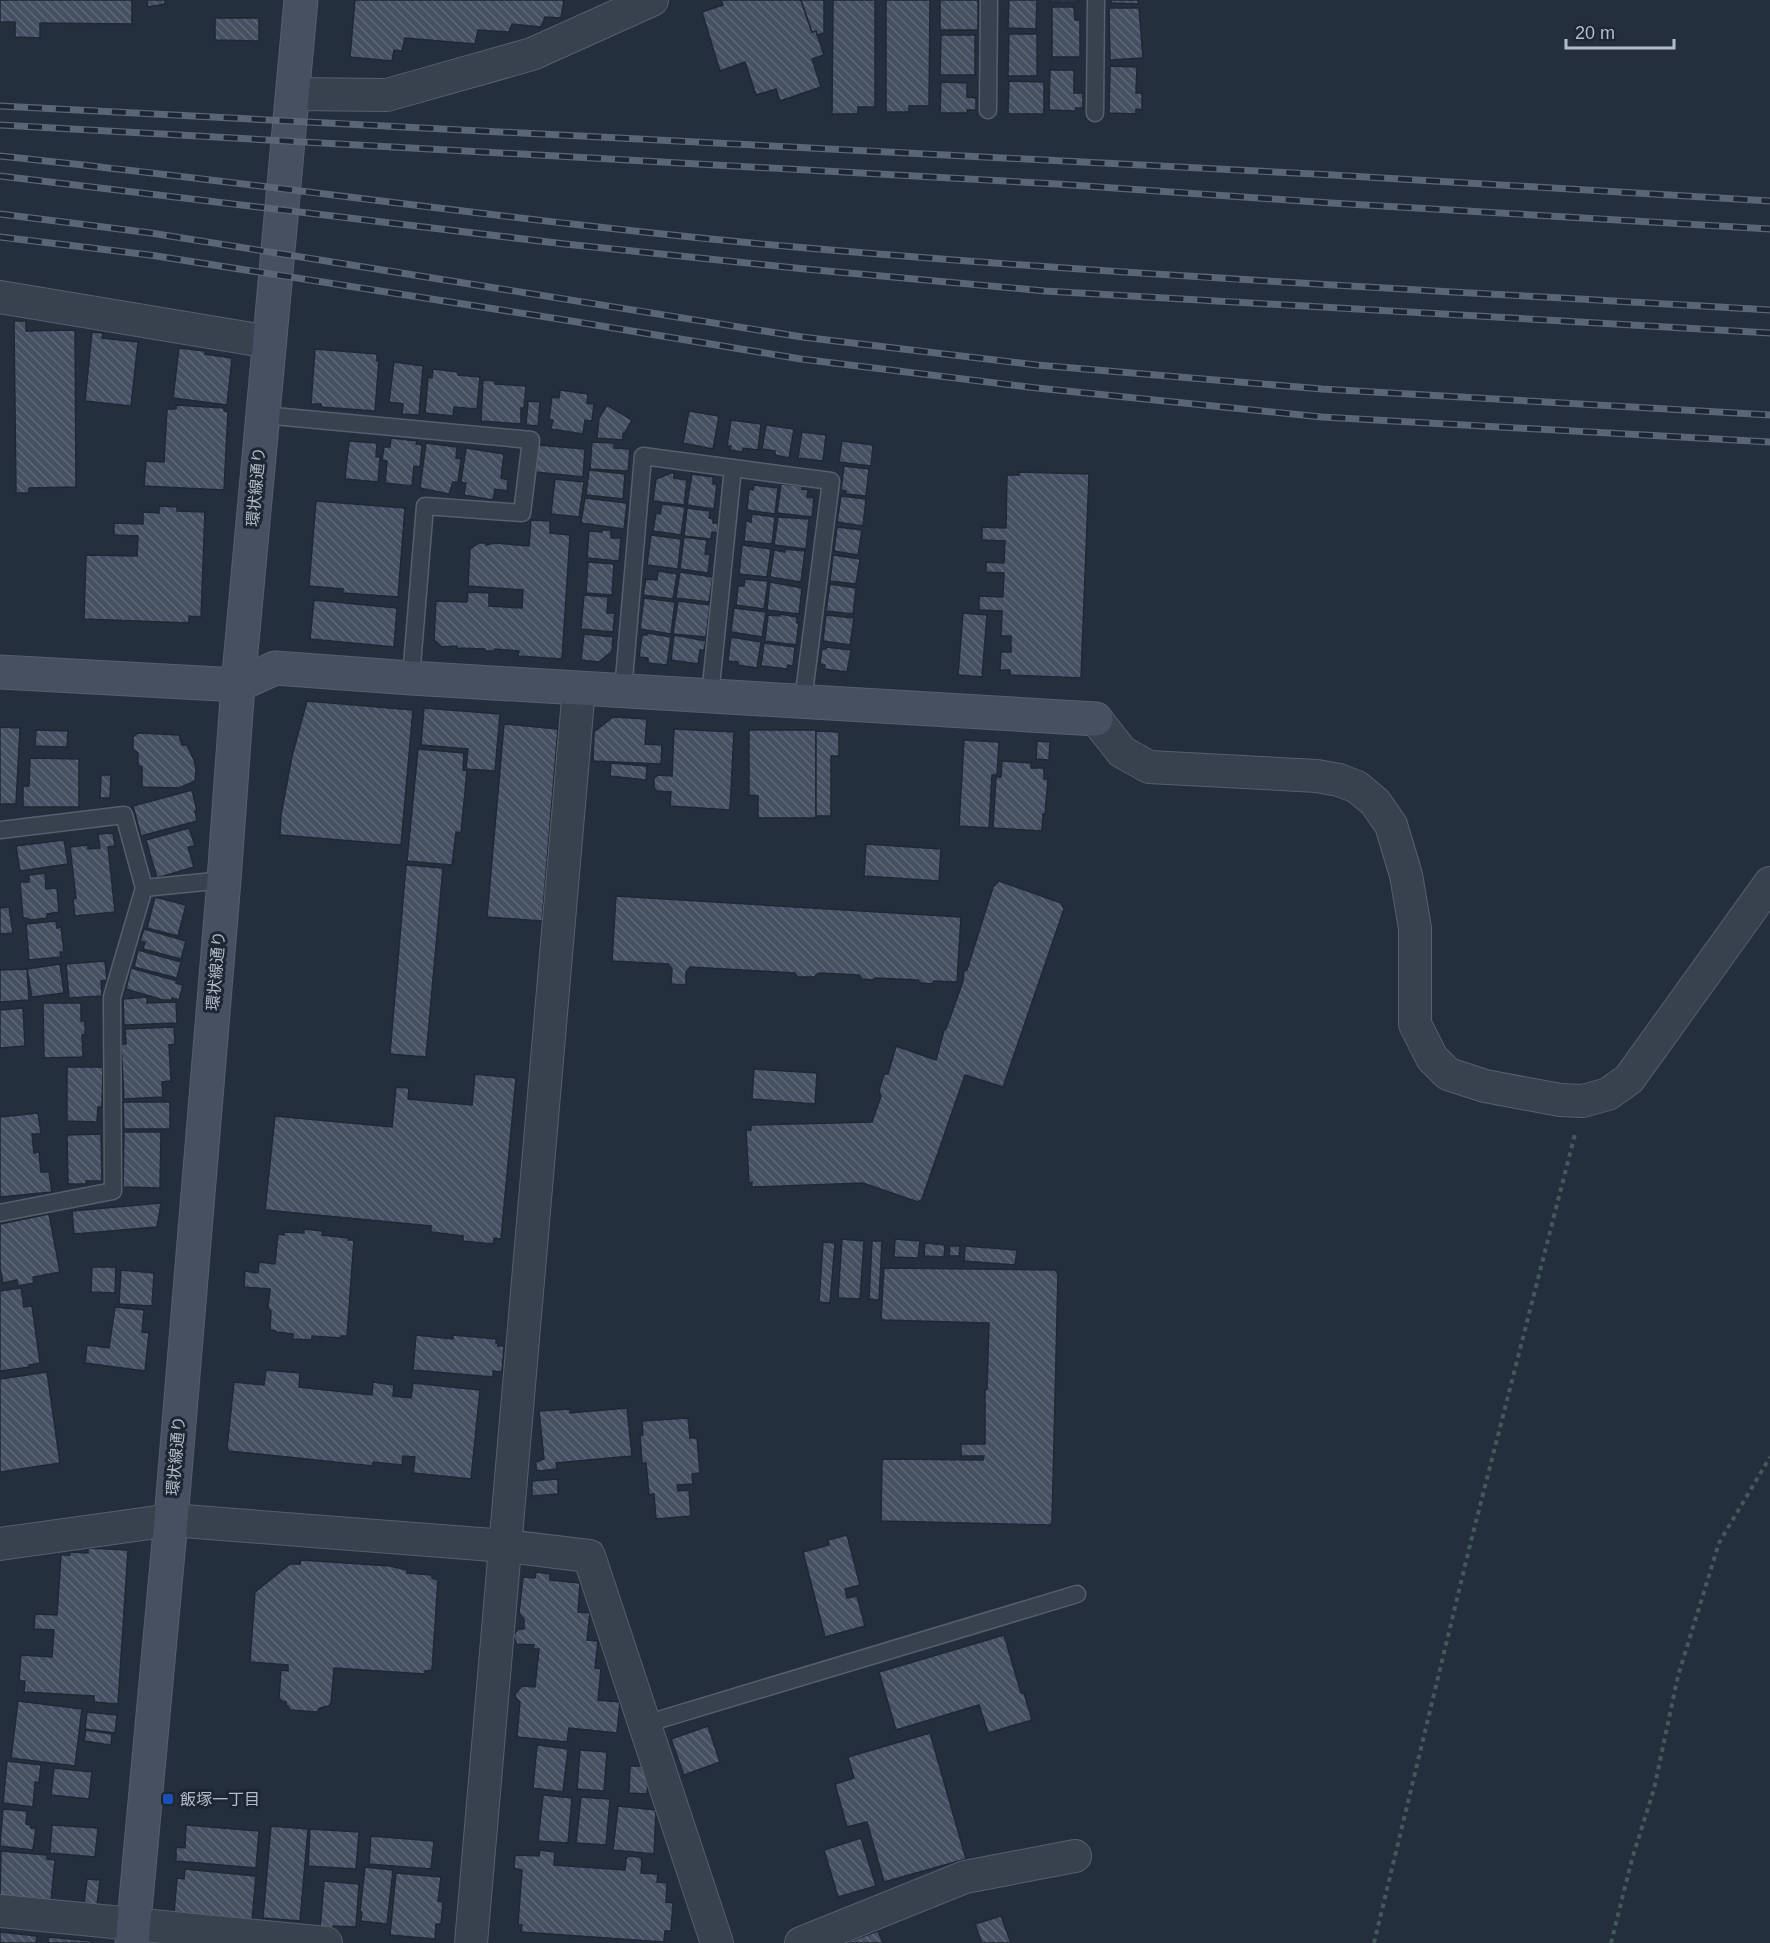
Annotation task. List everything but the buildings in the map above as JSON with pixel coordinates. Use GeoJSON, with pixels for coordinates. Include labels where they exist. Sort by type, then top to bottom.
{"type":"FeatureCollection","features":[{"type":"Feature","properties":{"kind":"street","name":"環状線通り"},"geometry":{"type":"LineString","coordinates":[[133,1933],[171,1520],[238,685],[301,0]]}},
{"type":"Feature","properties":{"kind":"street"},"geometry":{"type":"LineString","coordinates":[[292,94],[387,95],[532,54],[652,0]]}},
{"type":"Feature","properties":{"kind":"street"},"geometry":{"type":"LineString","coordinates":[[0,297],[270,342]]}},
{"type":"Feature","properties":{"kind":"street"},"geometry":{"type":"LineString","coordinates":[[0,672],[238,685],[275,668],[1096,719],[1122,752],[1149,767],[1339,780],[1357,787],[1375,802],[1391,825],[1406,875],[1415,928],[1415,1024],[1432,1058],[1448,1074],[1464,1081],[1560,1100],[1583,1101],[1608,1094],[1629,1079],[1770,883]]}},
{"type":"Feature","properties":{"kind":"street"},"geometry":{"type":"LineString","coordinates":[[471,1943],[579,688]]}},
{"type":"Feature","properties":{"kind":"street"},"geometry":{"type":"LineString","coordinates":[[0,1544],[171,1520],[506,1546],[589,1556],[717,1943]]}},
{"type":"Feature","properties":{"kind":"street"},"geometry":{"type":"LineString","coordinates":[[801,1943],[965,1877],[1075,1856]]}},
{"type":"Feature","properties":{"kind":"street"},"geometry":{"type":"LineString","coordinates":[[0,1911],[133,1933],[326,1943]]}},
{"type":"Feature","properties":{"kind":"lane"},"geometry":{"type":"LineString","coordinates":[[988,110],[989,0]]}},
{"type":"Feature","properties":{"kind":"lane"},"geometry":{"type":"LineString","coordinates":[[1095,113],[1096,0]]}},
{"type":"Feature","properties":{"kind":"lane"},"geometry":{"type":"LineString","coordinates":[[263,415],[531,440],[522,513],[425,506],[411,678]]}},
{"type":"Feature","properties":{"kind":"lane"},"geometry":{"type":"LineString","coordinates":[[623,691],[643,456],[831,482],[803,701]]}},
{"type":"Feature","properties":{"kind":"lane"},"geometry":{"type":"LineString","coordinates":[[710,696],[733,468]]}},
{"type":"Feature","properties":{"kind":"lane"},"geometry":{"type":"LineString","coordinates":[[0,830],[124,815],[144,888],[112,997],[113,1191],[0,1212]]}},
{"type":"Feature","properties":{"kind":"lane"},"geometry":{"type":"LineString","coordinates":[[144,888],[224,880]]}},
{"type":"Feature","properties":{"kind":"lane"},"geometry":{"type":"LineString","coordinates":[[645,1724],[1077,1594]]}},
{"type":"Feature","properties":{"kind":"path"},"geometry":{"type":"LineString","coordinates":[[1374,1943],[1470,1545],[1583,1101]]}},
{"type":"Feature","properties":{"kind":"path"},"geometry":{"type":"LineString","coordinates":[[1611,1943],[1632,1859],[1653,1789],[1678,1676],[1719,1543],[1770,1457]]}},
{"type":"Feature","properties":{"kind":"railway"},"geometry":{"type":"LineString","coordinates":[[0,106],[1333,175],[1770,201]]}},
{"type":"Feature","properties":{"kind":"railway"},"geometry":{"type":"LineString","coordinates":[[0,125],[1057,184],[1770,229]]}},
{"type":"Feature","properties":{"kind":"railway"},"geometry":{"type":"LineString","coordinates":[[0,156],[605,228],[807,248],[1168,275],[1770,310]]}},
{"type":"Feature","properties":{"kind":"railway"},"geometry":{"type":"LineString","coordinates":[[0,176],[565,244],[1045,291],[1770,333]]}},
{"type":"Feature","properties":{"kind":"railway"},"geometry":{"type":"LineString","coordinates":[[0,214],[151,233],[802,337],[1037,365],[1322,389],[1770,415]]}},
{"type":"Feature","properties":{"kind":"railway"},"geometry":{"type":"LineString","coordinates":[[0,237],[150,255],[801,359],[1037,388],[1322,417],[1770,442]]}},
{"type":"Feature","properties":{"kind":"place","name":"飯塚一丁目"},"geometry":{"type":"Point","coordinates":[168,1799]}}]}
